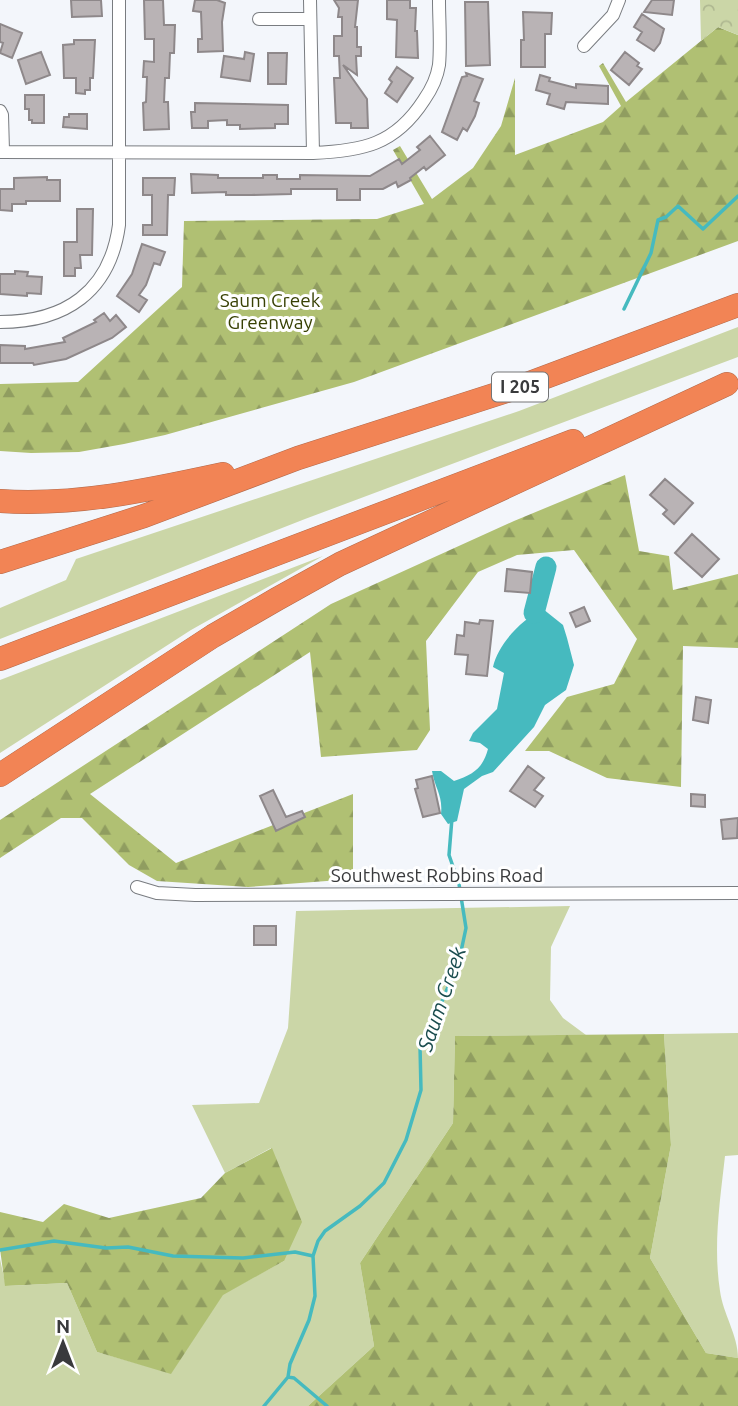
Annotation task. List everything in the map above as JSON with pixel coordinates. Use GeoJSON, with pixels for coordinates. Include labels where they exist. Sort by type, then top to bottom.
{"type":"FeatureCollection","features":[{"type":"Feature","properties":{"kind":"highway","name":"I 205"},"geometry":{"type":"LineString","coordinates":[[298,458],[519,387],[738,305]]}},
{"type":"Feature","properties":{"kind":"highway"},"geometry":{"type":"LineString","coordinates":[[0,659],[733,382]]}},
{"type":"Feature","properties":{"kind":"highway"},"geometry":{"type":"LineString","coordinates":[[0,775],[213,636],[340,564],[733,382]]}},
{"type":"Feature","properties":{"kind":"highway"},"geometry":{"type":"LineString","coordinates":[[0,502],[97,499],[298,458]]}},
{"type":"Feature","properties":{"kind":"highway"},"geometry":{"type":"LineString","coordinates":[[0,562],[144,516],[298,458]]}},
{"type":"Feature","properties":{"kind":"street"},"geometry":{"type":"LineString","coordinates":[[0,322],[31,320],[62,311],[75,304],[96,284],[117,242],[119,0]]}},
{"type":"Feature","properties":{"kind":"street"},"geometry":{"type":"LineString","coordinates":[[310,0],[313,153]]}},
{"type":"Feature","properties":{"kind":"street"},"geometry":{"type":"LineString","coordinates":[[0,111],[2,152],[313,153],[347,152],[369,147],[391,136],[415,115],[431,89],[439,66],[439,0]]}},
{"type":"Feature","properties":{"kind":"street"},"geometry":{"type":"LineString","coordinates":[[584,46],[612,15],[619,0]]}},
{"type":"Feature","properties":{"kind":"street"},"geometry":{"type":"LineString","coordinates":[[259,19],[310,19]]}},
{"type":"Feature","properties":{"kind":"street","name":"Southwest Robbins Road"},"geometry":{"type":"LineString","coordinates":[[137,887],[157,892],[195,895],[738,893]]}},
{"type":"Feature","properties":{"kind":"green space"},"geometry":{"type":"Polygon","coordinates":[[[700,0],[738,0],[738,35],[718,27],[701,41],[700,0]]]}},
{"type":"Feature","properties":{"kind":"green space","name":"Saum Creek Greenway"},"geometry":{"type":"Polygon","coordinates":[[[718,27],[738,35],[738,241],[354,382],[124,444],[79,452],[0,451],[0,384],[78,382],[182,287],[184,221],[377,219],[424,204],[393,150],[400,146],[432,199],[473,168],[501,126],[515,78],[515,155],[603,122],[621,106],[599,66],[603,63],[626,102],[718,27]]]}},
{"type":"Feature","properties":{"kind":"green space"},"geometry":{"type":"Polygon","coordinates":[[[738,327],[738,357],[305,519],[0,639],[0,608],[66,580],[76,559],[519,411],[738,327]]]}},
{"type":"Feature","properties":{"kind":"green space"},"geometry":{"type":"Polygon","coordinates":[[[625,475],[639,551],[669,556],[673,590],[738,574],[738,648],[683,646],[681,787],[607,778],[549,751],[525,751],[567,697],[614,684],[637,639],[574,550],[517,555],[478,572],[426,641],[430,730],[417,750],[321,757],[310,652],[90,794],[176,863],[353,794],[353,879],[248,887],[157,881],[129,865],[82,818],[61,818],[0,858],[0,820],[331,604],[514,521],[625,475]]]}},
{"type":"Feature","properties":{"kind":"green space"},"geometry":{"type":"Polygon","coordinates":[[[323,556],[191,630],[0,753],[0,680],[323,556]]]}},
{"type":"Feature","properties":{"kind":"green space"},"geometry":{"type":"Polygon","coordinates":[[[570,906],[551,947],[550,1000],[563,1018],[586,1035],[455,1036],[453,1123],[360,1263],[374,1346],[308,1406],[0,1406],[0,1259],[6,1286],[67,1283],[97,1352],[171,1373],[223,1294],[284,1261],[271,1148],[225,1173],[192,1105],[259,1103],[288,1028],[296,911],[570,906]]]}},
{"type":"Feature","properties":{"kind":"green space"},"geometry":{"type":"Polygon","coordinates":[[[738,1033],[738,1155],[725,1156],[717,1257],[722,1300],[736,1341],[738,1358],[706,1353],[650,1258],[671,1145],[664,1034],[738,1033]]]}},
{"type":"Feature","properties":{"kind":"green space"},"geometry":{"type":"Polygon","coordinates":[[[664,1034],[671,1145],[650,1258],[706,1353],[738,1358],[738,1406],[308,1406],[374,1346],[360,1263],[453,1123],[455,1036],[664,1034]]]}},
{"type":"Feature","properties":{"kind":"green space"},"geometry":{"type":"Polygon","coordinates":[[[272,1148],[302,1222],[284,1261],[223,1295],[171,1374],[97,1352],[67,1283],[5,1286],[0,1249],[0,1212],[43,1222],[64,1204],[109,1218],[201,1198],[225,1173],[272,1148]]]}},
{"type":"Feature","properties":{"kind":"water"},"geometry":{"type":"Polygon","coordinates":[[[543,609],[563,625],[567,638],[574,665],[566,690],[545,705],[534,727],[493,772],[482,776],[464,789],[457,821],[448,824],[441,814],[440,797],[432,771],[441,771],[454,781],[467,776],[480,766],[488,749],[480,743],[469,741],[473,733],[497,709],[504,673],[493,667],[496,658],[512,633],[543,609]]]}},
{"type":"Feature","properties":{"kind":"building"},"geometry":{"type":"Polygon","coordinates":[[[71,0],[101,0],[102,16],[72,17],[71,0]]]}},
{"type":"Feature","properties":{"kind":"building"},"geometry":{"type":"Polygon","coordinates":[[[144,0],[163,0],[164,25],[175,25],[174,53],[170,53],[169,78],[165,78],[164,102],[168,102],[169,129],[144,130],[143,103],[146,102],[147,77],[143,77],[144,61],[154,62],[154,39],[145,39],[144,0]]]}},
{"type":"Feature","properties":{"kind":"building"},"geometry":{"type":"Polygon","coordinates":[[[195,0],[217,0],[225,3],[222,22],[223,51],[198,52],[198,39],[202,39],[201,12],[193,11],[195,0]]]}},
{"type":"Feature","properties":{"kind":"building"},"geometry":{"type":"Polygon","coordinates":[[[334,0],[358,0],[355,27],[361,56],[356,56],[357,75],[343,65],[367,99],[368,128],[351,128],[351,123],[336,123],[334,78],[340,78],[339,56],[334,56],[334,36],[342,36],[342,17],[338,17],[339,8],[334,0]]]}},
{"type":"Feature","properties":{"kind":"building"},"geometry":{"type":"Polygon","coordinates":[[[387,0],[410,0],[410,8],[416,8],[418,58],[396,57],[397,20],[387,19],[387,0]]]}},
{"type":"Feature","properties":{"kind":"building"},"geometry":{"type":"Polygon","coordinates":[[[652,0],[674,0],[672,15],[644,12],[652,0]]]}},
{"type":"Feature","properties":{"kind":"building"},"geometry":{"type":"Polygon","coordinates":[[[465,2],[488,2],[490,65],[466,66],[465,2]]]}},
{"type":"Feature","properties":{"kind":"building"},"geometry":{"type":"Polygon","coordinates":[[[523,12],[552,13],[551,34],[545,34],[545,67],[521,67],[523,12]]]}},
{"type":"Feature","properties":{"kind":"building"},"geometry":{"type":"Polygon","coordinates":[[[642,14],[664,29],[660,43],[654,51],[637,40],[642,32],[634,27],[642,14]]]}},
{"type":"Feature","properties":{"kind":"building"},"geometry":{"type":"Polygon","coordinates":[[[0,24],[22,33],[12,58],[0,53],[3,43],[0,42],[0,24]]]}},
{"type":"Feature","properties":{"kind":"building"},"geometry":{"type":"Polygon","coordinates":[[[74,40],[95,40],[93,78],[90,78],[90,90],[85,90],[85,94],[76,93],[76,78],[64,78],[63,45],[74,44],[74,40]]]}},
{"type":"Feature","properties":{"kind":"building"},"geometry":{"type":"Polygon","coordinates":[[[41,52],[50,75],[26,84],[18,60],[41,52]]]}},
{"type":"Feature","properties":{"kind":"building"},"geometry":{"type":"Polygon","coordinates":[[[245,52],[254,54],[250,81],[221,77],[224,56],[244,59],[245,52]]]}},
{"type":"Feature","properties":{"kind":"building"},"geometry":{"type":"Polygon","coordinates":[[[625,52],[639,63],[637,66],[642,69],[629,85],[611,70],[625,52]]]}},
{"type":"Feature","properties":{"kind":"building"},"geometry":{"type":"Polygon","coordinates":[[[268,53],[287,53],[286,84],[268,84],[268,53]]]}},
{"type":"Feature","properties":{"kind":"building"},"geometry":{"type":"Polygon","coordinates":[[[397,67],[413,78],[397,102],[385,93],[392,82],[389,79],[397,67]]]}},
{"type":"Feature","properties":{"kind":"building"},"geometry":{"type":"Polygon","coordinates":[[[466,73],[483,79],[474,101],[479,103],[475,116],[467,131],[463,128],[457,140],[442,132],[462,77],[467,76],[466,73]]]}},
{"type":"Feature","properties":{"kind":"building"},"geometry":{"type":"Polygon","coordinates":[[[540,75],[550,78],[549,81],[576,88],[576,84],[608,86],[608,104],[566,102],[564,109],[547,104],[550,94],[536,90],[540,75]]]}},
{"type":"Feature","properties":{"kind":"building"},"geometry":{"type":"Polygon","coordinates":[[[25,95],[44,95],[44,123],[32,123],[32,120],[29,120],[29,109],[25,109],[25,95]]]}},
{"type":"Feature","properties":{"kind":"building"},"geometry":{"type":"Polygon","coordinates":[[[195,103],[288,105],[288,124],[275,124],[275,128],[240,129],[240,125],[227,125],[227,120],[208,121],[208,128],[192,128],[191,112],[195,112],[195,103]]]}},
{"type":"Feature","properties":{"kind":"building"},"geometry":{"type":"Polygon","coordinates":[[[69,114],[87,114],[87,129],[63,127],[64,117],[69,117],[69,114]]]}},
{"type":"Feature","properties":{"kind":"building"},"geometry":{"type":"Polygon","coordinates":[[[430,136],[445,155],[398,187],[396,182],[383,189],[360,189],[360,200],[337,200],[337,189],[291,189],[291,194],[192,193],[191,174],[218,175],[218,178],[263,178],[263,175],[277,175],[277,179],[300,179],[300,175],[370,176],[399,159],[402,164],[420,150],[417,147],[430,136]]]}},
{"type":"Feature","properties":{"kind":"building"},"geometry":{"type":"Polygon","coordinates":[[[47,177],[47,180],[60,180],[60,201],[26,201],[26,204],[12,204],[12,211],[0,210],[0,189],[14,189],[14,178],[47,177]]]}},
{"type":"Feature","properties":{"kind":"building"},"geometry":{"type":"Polygon","coordinates":[[[143,178],[175,178],[174,195],[168,195],[167,235],[143,235],[143,225],[152,225],[152,195],[143,195],[143,178]]]}},
{"type":"Feature","properties":{"kind":"building"},"geometry":{"type":"Polygon","coordinates":[[[77,209],[93,209],[92,255],[80,255],[81,268],[75,268],[75,276],[64,276],[64,242],[77,242],[77,209]]]}},
{"type":"Feature","properties":{"kind":"building"},"geometry":{"type":"Polygon","coordinates":[[[142,244],[165,252],[160,265],[154,263],[139,295],[147,300],[139,312],[117,296],[132,274],[142,244]]]}},
{"type":"Feature","properties":{"kind":"building"},"geometry":{"type":"Polygon","coordinates":[[[15,271],[28,272],[27,276],[42,277],[41,294],[0,294],[0,274],[15,274],[15,271]]]}},
{"type":"Feature","properties":{"kind":"building"},"geometry":{"type":"Polygon","coordinates":[[[104,313],[110,321],[116,315],[126,327],[112,338],[66,359],[34,365],[0,363],[0,345],[25,346],[25,349],[65,342],[63,338],[96,322],[94,320],[104,313]]]}},
{"type":"Feature","properties":{"kind":"building"},"geometry":{"type":"Polygon","coordinates":[[[665,479],[693,503],[674,524],[663,514],[667,510],[650,495],[665,479]]]}},
{"type":"Feature","properties":{"kind":"building"},"geometry":{"type":"Polygon","coordinates":[[[692,534],[719,559],[702,577],[675,553],[692,534]]]}},
{"type":"Feature","properties":{"kind":"building"},"geometry":{"type":"Polygon","coordinates":[[[507,569],[532,572],[530,593],[505,591],[507,569]]]}},
{"type":"Feature","properties":{"kind":"building"},"geometry":{"type":"Polygon","coordinates":[[[584,607],[590,621],[576,627],[570,613],[584,607]]]}},
{"type":"Feature","properties":{"kind":"building"},"geometry":{"type":"Polygon","coordinates":[[[480,620],[493,621],[487,676],[466,674],[468,655],[455,654],[457,635],[464,636],[465,622],[479,624],[480,620]]]}},
{"type":"Feature","properties":{"kind":"building"},"geometry":{"type":"Polygon","coordinates":[[[696,697],[711,700],[708,723],[693,720],[696,697]]]}},
{"type":"Feature","properties":{"kind":"building"},"geometry":{"type":"Polygon","coordinates":[[[528,766],[544,778],[534,790],[543,796],[535,807],[510,791],[528,766]]]}},
{"type":"Feature","properties":{"kind":"building"},"geometry":{"type":"Polygon","coordinates":[[[432,776],[440,813],[423,817],[415,789],[418,788],[416,780],[432,776]]]}},
{"type":"Feature","properties":{"kind":"building"},"geometry":{"type":"Polygon","coordinates":[[[273,790],[286,817],[302,811],[305,817],[276,831],[260,796],[273,790]]]}},
{"type":"Feature","properties":{"kind":"building"},"geometry":{"type":"Polygon","coordinates":[[[691,794],[705,795],[705,807],[691,806],[691,794]]]}},
{"type":"Feature","properties":{"kind":"building"},"geometry":{"type":"Polygon","coordinates":[[[738,818],[737,838],[723,839],[721,820],[738,818]]]}},
{"type":"Feature","properties":{"kind":"building"},"geometry":{"type":"Polygon","coordinates":[[[254,926],[276,926],[276,945],[254,945],[254,926]]]}},
{"type":"Feature","properties":{"kind":"waterway","name":"Saum Creek"},"geometry":{"type":"LineString","coordinates":[[624,309],[651,253],[658,220],[666,217],[678,206],[703,229],[738,196]]}},
{"type":"Feature","properties":{"kind":"waterway","name":"Saum Creek"},"geometry":{"type":"LineString","coordinates":[[534,613],[546,567]]}},
{"type":"Feature","properties":{"kind":"waterway","name":"Saum Creek"},"geometry":{"type":"LineString","coordinates":[[264,1406],[288,1377],[290,1364],[309,1320],[315,1296],[313,1256],[318,1241],[325,1231],[360,1206],[384,1183],[406,1140],[421,1090],[420,1046],[437,1023],[440,1006],[459,961],[466,928],[459,884],[449,855],[452,818]]}},
{"type":"Feature","properties":{"kind":"waterway","name":"Saum Creek"},"geometry":{"type":"LineString","coordinates":[[0,1250],[54,1241],[106,1248],[128,1247],[173,1256],[243,1258],[295,1252],[313,1256]]}},
{"type":"Feature","properties":{"kind":"waterway"},"geometry":{"type":"LineString","coordinates":[[288,1377],[294,1378],[327,1406]]}}]}
